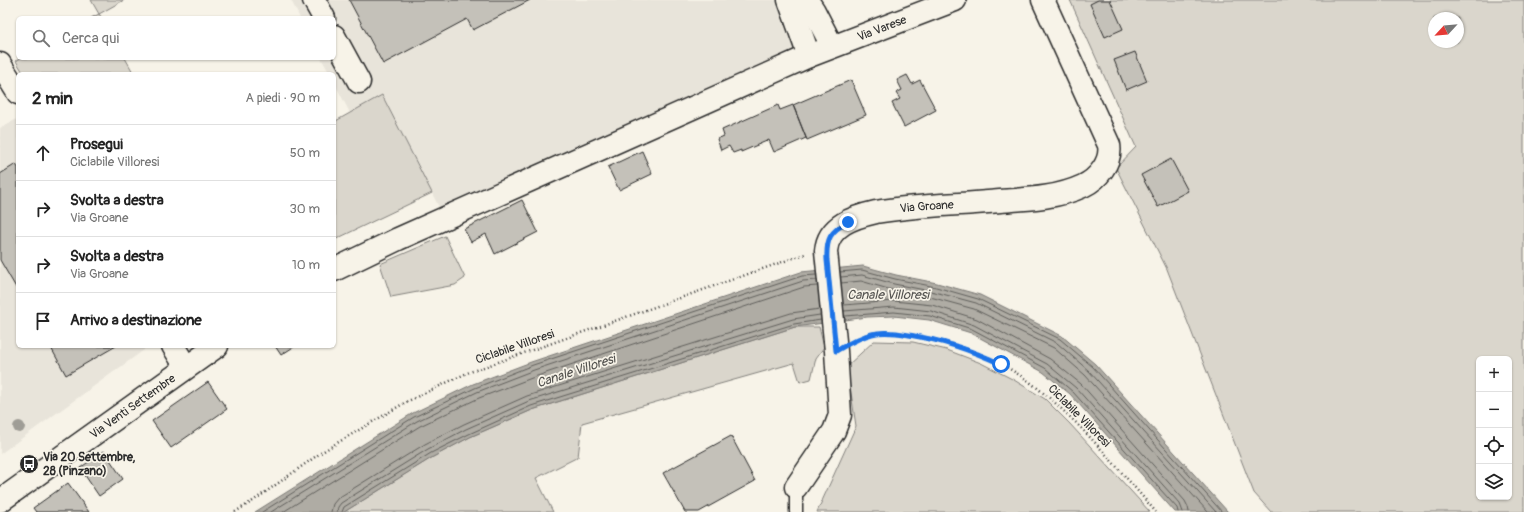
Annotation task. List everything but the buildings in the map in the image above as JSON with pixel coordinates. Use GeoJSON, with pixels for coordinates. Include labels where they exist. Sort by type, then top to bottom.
{"type":"FeatureCollection","features":[{"type":"Feature","properties":{"kind":"street"},"geometry":{"type":"LineString","coordinates":[[314,0],[323,16]]}},
{"type":"Feature","properties":{"kind":"street"},"geometry":{"type":"LineString","coordinates":[[789,0],[809,56]]}},
{"type":"Feature","properties":{"kind":"street"},"geometry":{"type":"LineString","coordinates":[[807,0],[832,46]]}},
{"type":"Feature","properties":{"kind":"street","name":"Via Varese"},"geometry":{"type":"LineString","coordinates":[[336,269],[405,236],[809,56],[954,0]]}},
{"type":"Feature","properties":{"kind":"street","name":"Via Groane"},"geometry":{"type":"LineString","coordinates":[[796,487],[834,431],[839,420],[840,409],[836,344],[827,255],[827,244],[833,231],[863,215],[888,210],[1038,198],[1066,192],[1092,181],[1102,170],[1110,150],[1043,0]]}},
{"type":"Feature","properties":{"kind":"street"},"geometry":{"type":"LineString","coordinates":[[336,40],[359,82]]}},
{"type":"Feature","properties":{"kind":"street"},"geometry":{"type":"LineString","coordinates":[[0,64],[16,90]]}},
{"type":"Feature","properties":{"kind":"street"},"geometry":{"type":"LineString","coordinates":[[174,348],[186,367]]}},
{"type":"Feature","properties":{"kind":"street","name":"Via Venti Settembre"},"geometry":{"type":"LineString","coordinates":[[0,501],[214,348]]}},
{"type":"Feature","properties":{"kind":"lane"},"geometry":{"type":"LineString","coordinates":[[796,487],[796,512]]}},
{"type":"Feature","properties":{"kind":"path","name":"Ciclabile Villoresi"},"geometry":{"type":"LineString","coordinates":[[235,512],[322,452],[406,402],[466,373],[805,254],[827,255]]}},
{"type":"Feature","properties":{"kind":"path","name":"Ciclabile Villoresi"},"geometry":{"type":"LineString","coordinates":[[836,344],[874,333],[896,332],[937,340],[958,346],[1001,364],[1041,390],[1063,409],[1082,428],[1156,512]]}},
{"type":"Feature","properties":{"kind":"shaded area"},"geometry":{"type":"Polygon","coordinates":[[[91,0],[124,0],[99,14],[91,0]]]}},
{"type":"Feature","properties":{"kind":"shaded area"},"geometry":{"type":"Polygon","coordinates":[[[291,0],[784,0],[805,50],[441,211],[382,95],[350,113],[336,86],[336,72],[329,72],[322,60],[336,60],[336,16],[299,16],[291,0]]]}},
{"type":"Feature","properties":{"kind":"shaded area"},"geometry":{"type":"Polygon","coordinates":[[[1070,0],[1524,0],[1524,512],[1271,512],[1254,493],[1167,269],[1116,168],[1136,147],[1070,0]]]}},
{"type":"Feature","properties":{"kind":"shaded area"},"geometry":{"type":"Polygon","coordinates":[[[126,60],[133,72],[23,72],[16,61],[126,60]]]}},
{"type":"Feature","properties":{"kind":"shaded area"},"geometry":{"type":"Polygon","coordinates":[[[382,95],[432,193],[336,239],[336,121],[382,95]]]}},
{"type":"Feature","properties":{"kind":"shaded area"},"geometry":{"type":"Polygon","coordinates":[[[16,120],[16,348],[144,348],[144,350],[0,454],[0,128],[16,120]]]}},
{"type":"Feature","properties":{"kind":"shaded area"},"geometry":{"type":"Polygon","coordinates":[[[445,236],[465,278],[455,285],[391,297],[380,264],[445,236]]]}},
{"type":"Feature","properties":{"kind":"shaded area"},"geometry":{"type":"Polygon","coordinates":[[[795,327],[819,327],[824,347],[816,358],[811,379],[800,382],[794,363],[582,423],[578,457],[536,478],[553,512],[344,512],[433,457],[470,437],[532,410],[795,327]]]}},
{"type":"Feature","properties":{"kind":"shaded area"},"geometry":{"type":"Polygon","coordinates":[[[874,341],[913,342],[947,350],[981,363],[1014,380],[1045,399],[1070,424],[1150,512],[817,512],[856,426],[847,366],[874,341]]]}},
{"type":"Feature","properties":{"kind":"water","name":"Canale Villoresi"},"geometry":{"type":"Polygon","coordinates":[[[863,266],[896,275],[937,283],[980,295],[1062,336],[1095,364],[1228,512],[1175,512],[1070,394],[1043,372],[971,333],[929,320],[894,316],[867,317],[795,327],[532,410],[470,437],[433,457],[344,512],[255,512],[413,413],[473,384],[531,362],[801,272],[863,266]]]}},
{"type":"Feature","properties":{"kind":"place","name":"Via 20 Settembre, 28 (Pinzano)"},"geometry":{"type":"Point","coordinates":[29,464]}},
{"type":"Feature","properties":{"kind":"route"},"geometry":{"type":"LineString","coordinates":[[848,222],[833,231],[829,237],[826,251],[836,351],[860,337],[874,333],[896,332],[937,340],[958,346],[1001,364]]}}]}
